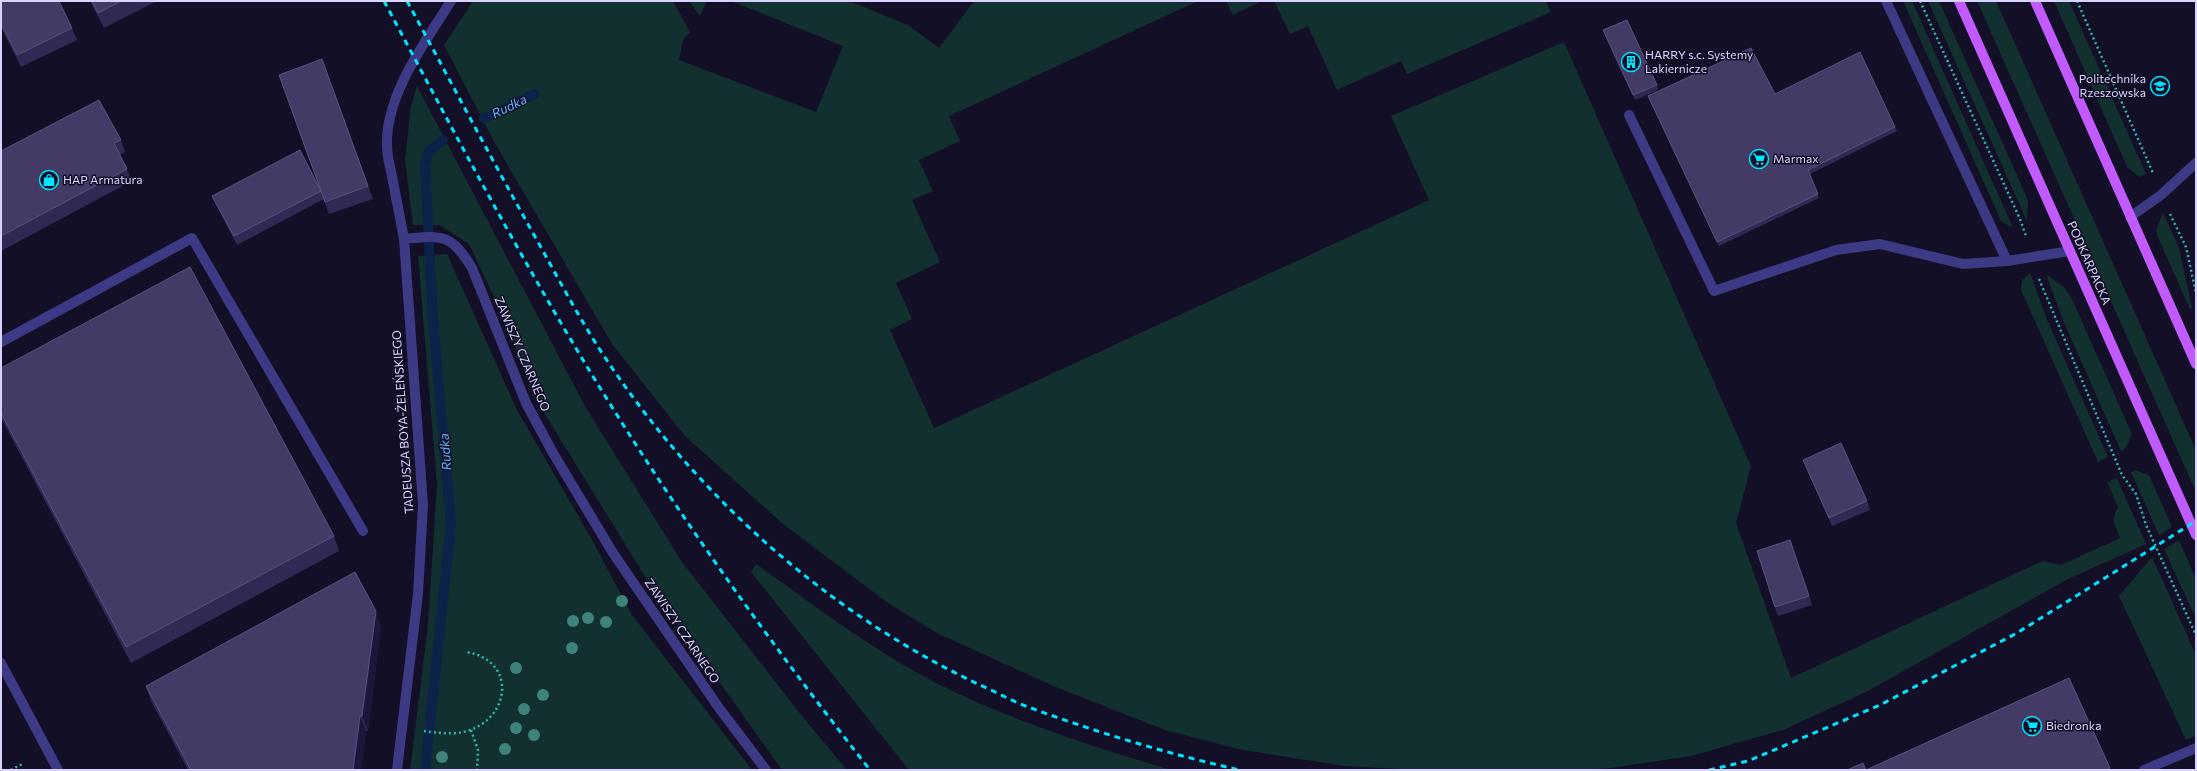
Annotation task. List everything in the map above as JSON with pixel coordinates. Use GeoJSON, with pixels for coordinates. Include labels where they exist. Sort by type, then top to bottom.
{"type":"FeatureCollection","features":[{"type":"Feature","properties":{"kind":"main road","name":"PODKARPACKA"},"geometry":{"type":"LineString","coordinates":[[1959,1],[2196,535]]}},
{"type":"Feature","properties":{"kind":"main road"},"geometry":{"type":"LineString","coordinates":[[2035,1],[2196,364]]}},
{"type":"Feature","properties":{"kind":"street"},"geometry":{"type":"LineString","coordinates":[[408,239],[386,148],[387,126],[392,105],[402,83],[427,38],[451,1]]}},
{"type":"Feature","properties":{"kind":"street"},"geometry":{"type":"LineString","coordinates":[[1886,1],[2007,260]]}},
{"type":"Feature","properties":{"kind":"street"},"geometry":{"type":"LineString","coordinates":[[1629,115],[1714,291],[1836,250],[1880,244],[1963,264],[2033,257],[2070,251]]}},
{"type":"Feature","properties":{"kind":"street"},"geometry":{"type":"LineString","coordinates":[[2130,216],[2161,195],[2196,164]]}},
{"type":"Feature","properties":{"kind":"street","name":"ZAWISZY CZARNEGO"},"geometry":{"type":"LineString","coordinates":[[408,239],[440,236],[461,250],[472,268],[526,403],[553,453],[613,553],[719,708],[766,770]]}},
{"type":"Feature","properties":{"kind":"street"},"geometry":{"type":"LineString","coordinates":[[1,342],[192,238],[363,531]]}},
{"type":"Feature","properties":{"kind":"street","name":"TADEUSZA BOYA-ŻELEŃSKIEGO"},"geometry":{"type":"LineString","coordinates":[[397,770],[418,594],[423,505],[408,239]]}},
{"type":"Feature","properties":{"kind":"street"},"geometry":{"type":"LineString","coordinates":[[1,663],[58,770]]}},
{"type":"Feature","properties":{"kind":"street"},"geometry":{"type":"LineString","coordinates":[[2144,770],[2196,748]]}},
{"type":"Feature","properties":{"kind":"path"},"geometry":{"type":"LineString","coordinates":[[1920,1],[2020,219],[2042,287],[2122,475],[2136,494],[2146,525],[2196,635]]}},
{"type":"Feature","properties":{"kind":"path"},"geometry":{"type":"LineString","coordinates":[[2077,1],[2148,160],[2161,195],[2186,247],[2196,293]]}},
{"type":"Feature","properties":{"kind":"path"},"geometry":{"type":"LineString","coordinates":[[426,731],[457,733],[471,730],[483,723],[492,714],[502,696],[503,685],[497,668],[475,653],[466,652]]}},
{"type":"Feature","properties":{"kind":"path"},"geometry":{"type":"LineString","coordinates":[[471,730],[478,750],[477,770]]}},
{"type":"Feature","properties":{"kind":"path"},"geometry":{"type":"LineString","coordinates":[[11,770],[24,763]]}},
{"type":"Feature","properties":{"kind":"green space"},"geometry":{"type":"Polygon","coordinates":[[[473,1],[673,1],[690,32],[683,40],[679,60],[816,112],[843,46],[731,1],[849,1],[908,25],[939,48],[974,1],[1198,1],[949,116],[960,141],[919,160],[933,191],[912,200],[940,262],[896,283],[912,319],[890,330],[934,428],[1429,200],[1391,116],[1564,42],[1751,466],[1736,523],[1791,678],[2042,561],[2061,565],[2120,538],[2114,523],[2114,516],[2118,507],[2107,482],[2117,478],[2146,544],[2066,580],[1868,691],[1783,730],[1691,756],[1611,768],[1583,770],[1418,770],[1344,766],[1238,749],[1165,730],[1053,686],[937,633],[888,603],[783,524],[685,436],[612,344],[493,140],[444,45],[473,1]]]}},
{"type":"Feature","properties":{"kind":"green space"},"geometry":{"type":"Polygon","coordinates":[[[689,1],[707,1],[700,16],[689,1]]]}},
{"type":"Feature","properties":{"kind":"green space"},"geometry":{"type":"Polygon","coordinates":[[[1226,1],[1262,1],[1233,15],[1226,1]]]}},
{"type":"Feature","properties":{"kind":"green space"},"geometry":{"type":"Polygon","coordinates":[[[1274,1],[1546,1],[1551,12],[1407,74],[1401,61],[1337,90],[1308,26],[1290,34],[1274,1]]]}},
{"type":"Feature","properties":{"kind":"green space"},"geometry":{"type":"Polygon","coordinates":[[[1903,1],[1912,1],[2013,228],[2001,221],[1903,1]]]}},
{"type":"Feature","properties":{"kind":"green space"},"geometry":{"type":"Polygon","coordinates":[[[1928,1],[1939,1],[2028,200],[2027,221],[1928,1]]]}},
{"type":"Feature","properties":{"kind":"green space"},"geometry":{"type":"Polygon","coordinates":[[[1977,1],[1996,1],[2196,450],[2196,492],[1977,1]]]}},
{"type":"Feature","properties":{"kind":"green space"},"geometry":{"type":"Polygon","coordinates":[[[2054,1],[2069,1],[2146,174],[2139,177],[2127,167],[2054,1]]]}},
{"type":"Feature","properties":{"kind":"green space"},"geometry":{"type":"Polygon","coordinates":[[[417,86],[586,408],[682,562],[802,716],[847,770],[782,770],[651,586],[533,395],[507,324],[469,244],[439,225],[413,225],[405,160],[411,105],[417,86]]]}},
{"type":"Feature","properties":{"kind":"green space"},"geometry":{"type":"Polygon","coordinates":[[[2163,213],[2179,248],[2192,308],[2190,309],[2156,233],[2163,213]]]}},
{"type":"Feature","properties":{"kind":"green space"},"geometry":{"type":"Polygon","coordinates":[[[447,254],[517,410],[591,538],[632,615],[752,770],[410,770],[428,625],[437,485],[418,256],[447,254]]]}},
{"type":"Feature","properties":{"kind":"green space"},"geometry":{"type":"Polygon","coordinates":[[[2030,273],[2048,322],[2108,457],[2098,462],[2021,290],[2022,280],[2030,273]]]}},
{"type":"Feature","properties":{"kind":"green space"},"geometry":{"type":"Polygon","coordinates":[[[2046,274],[2065,288],[2072,299],[2132,434],[2125,449],[2121,451],[2062,318],[2046,274]]]}},
{"type":"Feature","properties":{"kind":"green space"},"geometry":{"type":"Polygon","coordinates":[[[2135,470],[2149,475],[2172,527],[2159,535],[2131,472],[2135,470]]]}},
{"type":"Feature","properties":{"kind":"green space"},"geometry":{"type":"Polygon","coordinates":[[[2179,540],[2196,579],[2196,619],[2164,549],[2179,540]]]}},
{"type":"Feature","properties":{"kind":"green space"},"geometry":{"type":"Polygon","coordinates":[[[2152,557],[2196,655],[2196,736],[2186,740],[2119,596],[2152,557]]]}},
{"type":"Feature","properties":{"kind":"green space"},"geometry":{"type":"Polygon","coordinates":[[[756,564],[868,643],[938,684],[995,710],[1053,732],[1111,752],[1171,770],[909,770],[751,572],[756,564]]]}},
{"type":"Feature","properties":{"kind":"building"},"geometry":{"type":"Polygon","coordinates":[[[1,1],[59,1],[72,28],[17,55],[1,23],[1,1]]]}},
{"type":"Feature","properties":{"kind":"building"},"geometry":{"type":"Polygon","coordinates":[[[92,1],[121,1],[98,13],[92,1]]]}},
{"type":"Feature","properties":{"kind":"building","name":"HARRY s.c. Systemy Lakiernicze"},"geometry":{"type":"Polygon","coordinates":[[[1627,20],[1657,85],[1633,95],[1603,30],[1627,20]]]}},
{"type":"Feature","properties":{"kind":"building","name":"Marmax"},"geometry":{"type":"Polygon","coordinates":[[[1751,48],[1775,94],[1860,52],[1895,127],[1808,170],[1818,194],[1717,242],[1648,96],[1751,48]]]}},
{"type":"Feature","properties":{"kind":"building"},"geometry":{"type":"Polygon","coordinates":[[[322,59],[368,186],[325,202],[279,75],[322,59]]]}},
{"type":"Feature","properties":{"kind":"building"},"geometry":{"type":"Polygon","coordinates":[[[99,100],[121,140],[114,143],[127,169],[1,236],[1,151],[99,100]]]}},
{"type":"Feature","properties":{"kind":"building"},"geometry":{"type":"Polygon","coordinates":[[[300,150],[321,191],[234,236],[212,196],[300,150]]]}},
{"type":"Feature","properties":{"kind":"building"},"geometry":{"type":"Polygon","coordinates":[[[190,267],[334,536],[126,647],[1,413],[1,368],[190,267]]]}},
{"type":"Feature","properties":{"kind":"building"},"geometry":{"type":"Polygon","coordinates":[[[1841,443],[1867,501],[1829,518],[1803,460],[1841,443]]]}},
{"type":"Feature","properties":{"kind":"building"},"geometry":{"type":"Polygon","coordinates":[[[1790,540],[1809,596],[1775,607],[1757,551],[1790,540]]]}},
{"type":"Feature","properties":{"kind":"building"},"geometry":{"type":"Polygon","coordinates":[[[355,572],[376,611],[353,770],[191,770],[146,686],[355,572]]]}},
{"type":"Feature","properties":{"kind":"building","name":"Biedronka"},"geometry":{"type":"Polygon","coordinates":[[[2069,678],[2110,768],[2105,770],[1866,770],[2069,678]]]}},
{"type":"Feature","properties":{"kind":"building"},"geometry":{"type":"Polygon","coordinates":[[[1863,763],[1866,770],[1847,770],[1863,763]]]}},
{"type":"Feature","properties":{"kind":"waterway","name":"Rudka"},"geometry":{"type":"LineString","coordinates":[[484,118],[535,94]]}},
{"type":"Feature","properties":{"kind":"waterway","name":"Rudka"},"geometry":{"type":"LineString","coordinates":[[425,770],[451,524],[433,320],[425,165],[429,151],[443,140]]}},
{"type":"Feature","properties":{"kind":"railway"},"geometry":{"type":"LineString","coordinates":[[384,1],[525,260],[608,400],[715,562],[791,667],[870,770]]}},
{"type":"Feature","properties":{"kind":"railway"},"geometry":{"type":"LineString","coordinates":[[407,1],[488,152],[576,310],[617,375],[653,423],[692,469],[734,513],[778,554],[825,592],[875,626],[927,658],[1012,700],[1103,733],[1185,757],[1240,770]]}},
{"type":"Feature","properties":{"kind":"railway"},"geometry":{"type":"LineString","coordinates":[[1709,770],[1748,761],[1880,705],[2017,633],[2196,521]]}},
{"type":"Feature","properties":{"kind":"place","name":"HARRY s.c. Systemy Lakiernicze"},"geometry":{"type":"Point","coordinates":[1631,62]}},
{"type":"Feature","properties":{"kind":"place","name":"Politechnika Rzeszowska"},"geometry":{"type":"Point","coordinates":[2160,86]}},
{"type":"Feature","properties":{"kind":"place","name":"Marmax"},"geometry":{"type":"Point","coordinates":[1759,159]}},
{"type":"Feature","properties":{"kind":"place","name":"HAP Armatura"},"geometry":{"type":"Point","coordinates":[49,180]}},
{"type":"Feature","properties":{"kind":"place","name":"Biedronka"},"geometry":{"type":"Point","coordinates":[2032,726]}}]}
